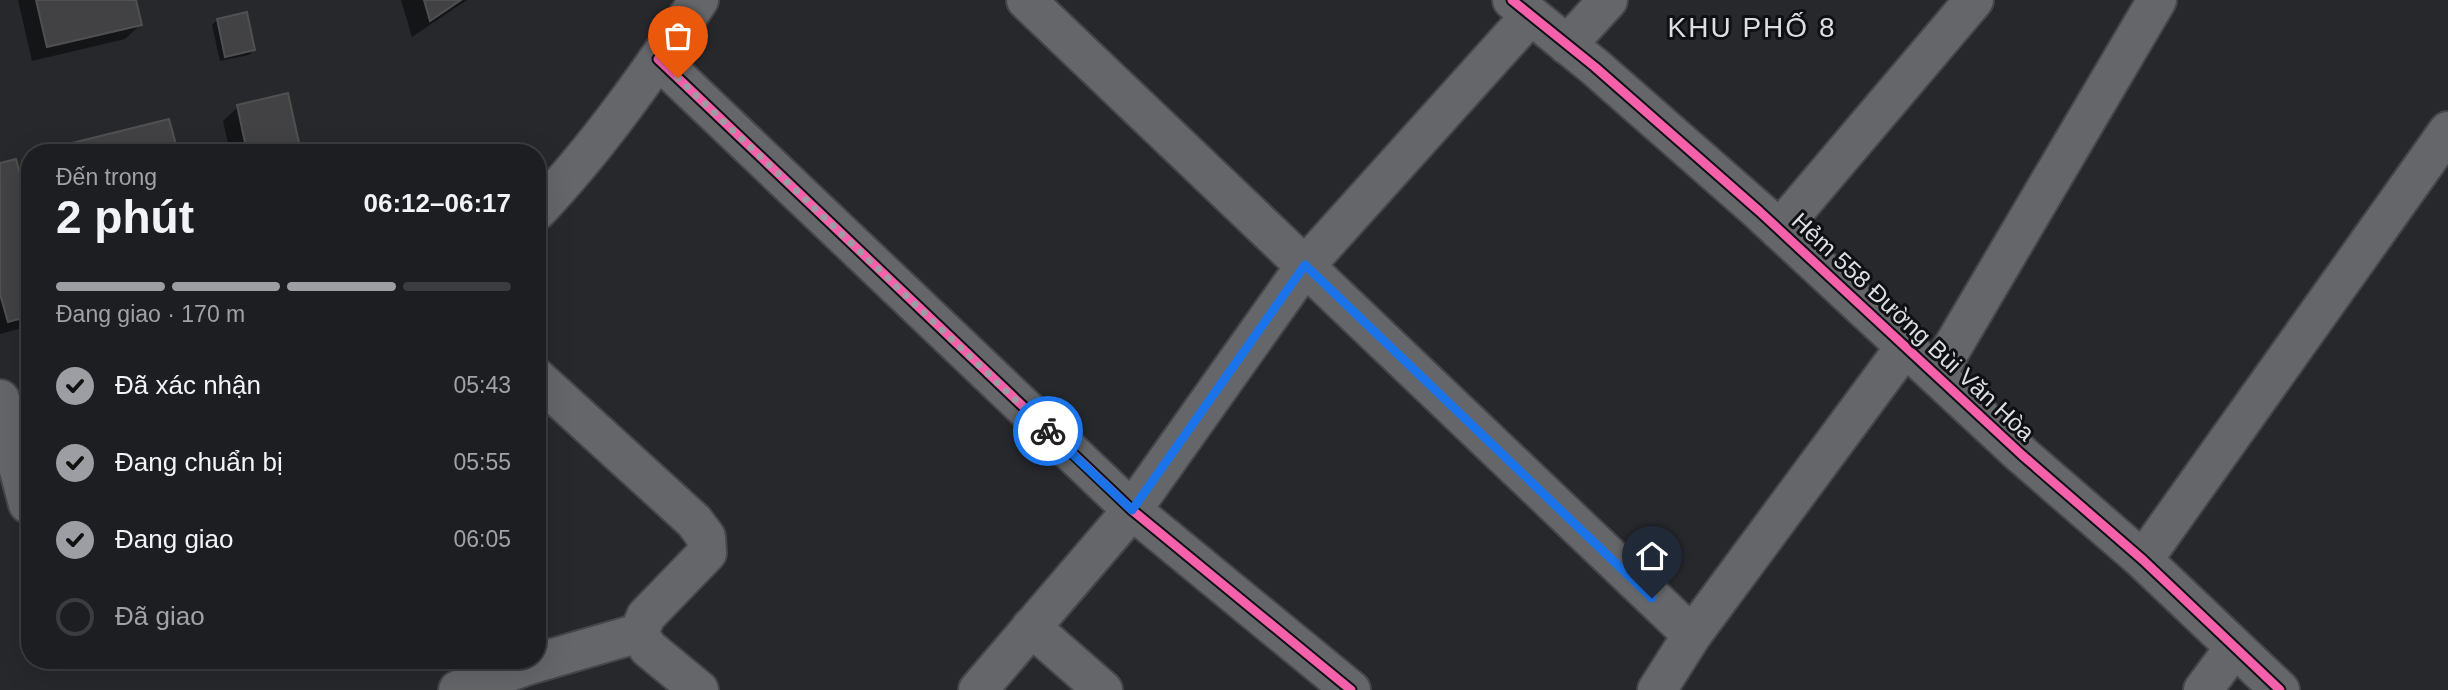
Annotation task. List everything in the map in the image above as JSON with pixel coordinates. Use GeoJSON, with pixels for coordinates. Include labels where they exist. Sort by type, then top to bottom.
{"type":"FeatureCollection","features":[{"type":"Feature","properties":{"kind":"street"},"geometry":{"type":"LineString","coordinates":[[546,202],[659,60],[699,0]]}},
{"type":"Feature","properties":{"kind":"street"},"geometry":{"type":"LineString","coordinates":[[1027,0],[1692,635]]}},
{"type":"Feature","properties":{"kind":"street"},"geometry":{"type":"LineString","coordinates":[[1567,45],[1608,0]]}},
{"type":"Feature","properties":{"kind":"street"},"geometry":{"type":"LineString","coordinates":[[1779,230],[1974,0]]}},
{"type":"Feature","properties":{"kind":"street"},"geometry":{"type":"LineString","coordinates":[[1936,375],[2157,0]]}},
{"type":"Feature","properties":{"kind":"street"},"geometry":{"type":"LineString","coordinates":[[978,690],[1132,510],[1305,265],[1521,8]]}},
{"type":"Feature","properties":{"kind":"street","name":"Hẻm 558 Đường Bùi Văn Hòa"},"geometry":{"type":"LineString","coordinates":[[1521,8],[1779,230],[2143,560],[2280,690]]}},
{"type":"Feature","properties":{"kind":"street"},"geometry":{"type":"LineString","coordinates":[[659,60],[1132,510],[1351,690]]}},
{"type":"Feature","properties":{"kind":"street"},"geometry":{"type":"LineString","coordinates":[[2143,560],[2448,131]]}},
{"type":"Feature","properties":{"kind":"street"},"geometry":{"type":"LineString","coordinates":[[1657,690],[1692,635],[1905,347]]}},
{"type":"Feature","properties":{"kind":"street"},"geometry":{"type":"LineString","coordinates":[[546,386],[694,521],[706,537],[707,553],[646,616],[639,633]]}},
{"type":"Feature","properties":{"kind":"street"},"geometry":{"type":"LineString","coordinates":[[0,399],[19,507]]}},
{"type":"Feature","properties":{"kind":"street"},"geometry":{"type":"LineString","coordinates":[[1031,627],[1103,690]]}},
{"type":"Feature","properties":{"kind":"street"},"geometry":{"type":"LineString","coordinates":[[546,660],[639,633]]}},
{"type":"Feature","properties":{"kind":"street"},"geometry":{"type":"LineString","coordinates":[[639,633],[648,648],[699,690]]}},
{"type":"Feature","properties":{"kind":"street"},"geometry":{"type":"LineString","coordinates":[[2203,690],[2234,648]]}},
{"type":"Feature","properties":{"kind":"street"},"geometry":{"type":"LineString","coordinates":[[458,690],[518,669]]}},
{"type":"Feature","properties":{"kind":"building"},"geometry":{"type":"Polygon","coordinates":[[[36,0],[136,0],[142,25],[47,47],[36,0]]]}},
{"type":"Feature","properties":{"kind":"building"},"geometry":{"type":"Polygon","coordinates":[[[424,0],[461,0],[430,21],[424,0]]]}},
{"type":"Feature","properties":{"kind":"building"},"geometry":{"type":"Polygon","coordinates":[[[247,12],[255,50],[225,57],[217,19],[247,12]]]}},
{"type":"Feature","properties":{"kind":"building"},"geometry":{"type":"Polygon","coordinates":[[[288,93],[299,144],[245,144],[237,105],[288,93]]]}},
{"type":"Feature","properties":{"kind":"building"},"geometry":{"type":"Polygon","coordinates":[[[169,119],[176,144],[68,144],[169,119]]]}},
{"type":"Feature","properties":{"kind":"building"},"geometry":{"type":"Polygon","coordinates":[[[16,159],[21,178],[21,318],[8,322],[0,294],[0,163],[16,159]]]}},
{"type":"Feature","properties":{"kind":"cycle path"},"geometry":{"type":"LineString","coordinates":[[1512,0],[1595,67],[1759,211],[2022,455],[2143,560],[2280,690]]}},
{"type":"Feature","properties":{"kind":"cycle path"},"geometry":{"type":"LineString","coordinates":[[658,59],[1132,510],[1351,690]]}},
{"type":"Feature","properties":{"kind":"way so far"},"geometry":{"type":"LineString","coordinates":[[678,78],[1048,431]]}},
{"type":"Feature","properties":{"kind":"district","name":"KHU PHỐ 8"},"geometry":{"type":"Point","coordinates":[1752,27]}},
{"type":"Feature","properties":{"kind":"route"},"geometry":{"type":"LineString","coordinates":[[1048,431],[1132,510],[1305,265],[1553,506],[1652,598]]}}]}
